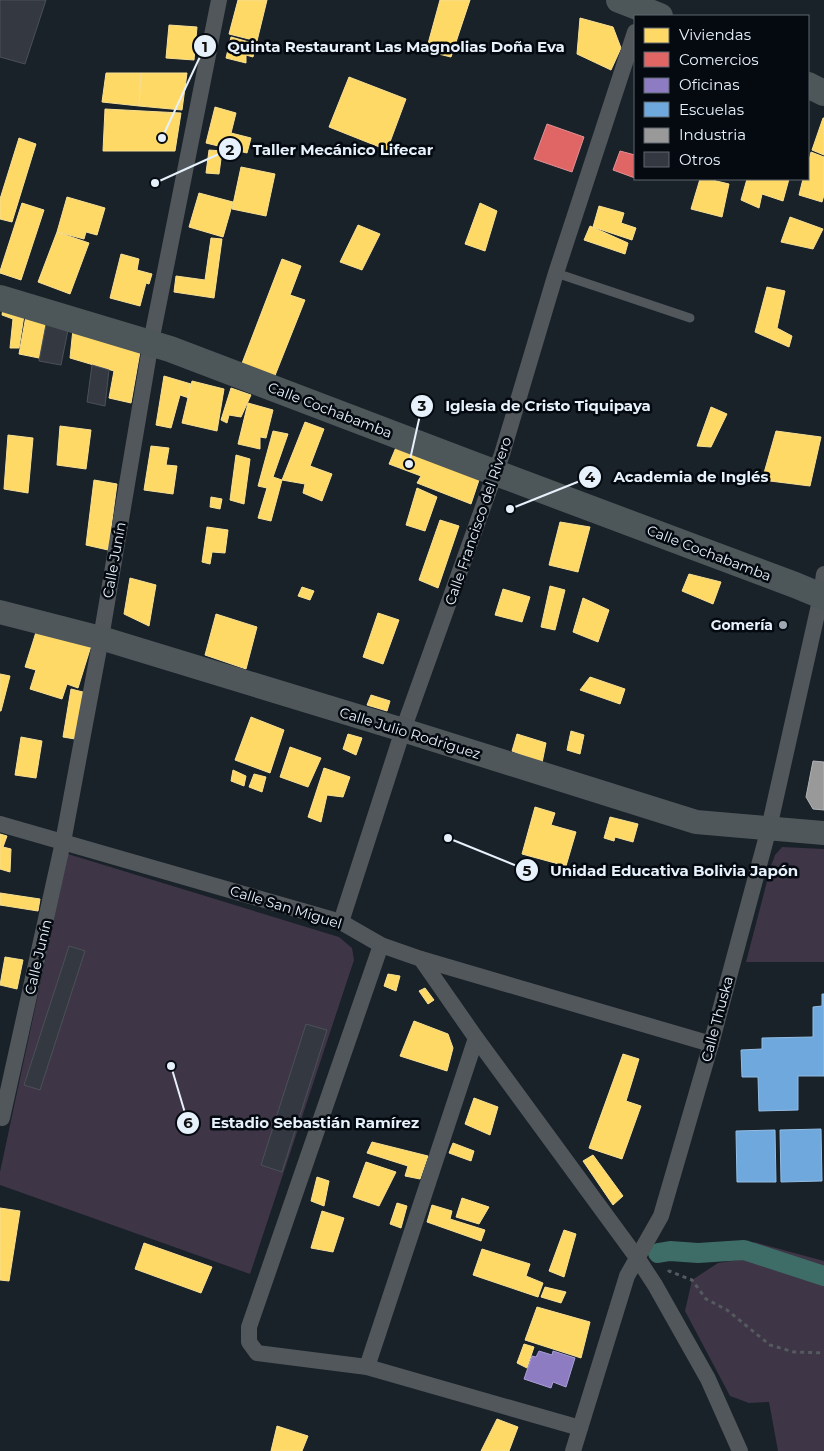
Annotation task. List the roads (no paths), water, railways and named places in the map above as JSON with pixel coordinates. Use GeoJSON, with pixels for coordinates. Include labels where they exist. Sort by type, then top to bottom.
{"type":"FeatureCollection","features":[{"type":"Feature","properties":{"kind":"main road"},"geometry":{"type":"LineString","coordinates":[[619,0],[645,15]]}},
{"type":"Feature","properties":{"kind":"main road"},"geometry":{"type":"LineString","coordinates":[[809,85],[824,92]]}},
{"type":"Feature","properties":{"kind":"main road","name":"Calle Cochabamba"},"geometry":{"type":"LineString","coordinates":[[0,298],[151,342],[777,578],[823,589]]}},
{"type":"Feature","properties":{"kind":"main road","name":"Calle Julio Rodriguez"},"geometry":{"type":"LineString","coordinates":[[0,612],[101,638],[404,730],[696,822],[824,833]]}},
{"type":"Feature","properties":{"kind":"street","name":"Calle Junín"},"geometry":{"type":"LineString","coordinates":[[2,1118],[63,842],[101,638],[151,342],[219,0]]}},
{"type":"Feature","properties":{"kind":"street","name":"Calle Francisco del Rivero"},"geometry":{"type":"LineString","coordinates":[[341,922],[404,730],[496,473],[556,273],[634,47]]}},
{"type":"Feature","properties":{"kind":"street","name":"Calle Thuska"},"geometry":{"type":"LineString","coordinates":[[573,1451],[627,1276],[661,1216],[711,1044],[769,828],[823,589]]}},
{"type":"Feature","properties":{"kind":"street","name":"Calle San Miguel"},"geometry":{"type":"LineString","coordinates":[[0,824],[341,922],[381,945],[421,959],[711,1044]]}},
{"type":"Feature","properties":{"kind":"street"},"geometry":{"type":"LineString","coordinates":[[381,945],[249,1327],[249,1342],[257,1353],[367,1367],[580,1428]]}},
{"type":"Feature","properties":{"kind":"street"},"geometry":{"type":"LineString","coordinates":[[421,959],[655,1285],[708,1380],[740,1451]]}},
{"type":"Feature","properties":{"kind":"street"},"geometry":{"type":"LineString","coordinates":[[367,1367],[476,1038]]}},
{"type":"Feature","properties":{"kind":"lane"},"geometry":{"type":"LineString","coordinates":[[556,273],[690,318]]}},
{"type":"Feature","properties":{"kind":"waterway"},"geometry":{"type":"LineString","coordinates":[[658,1253],[670,1251],[698,1253],[744,1250],[824,1276]]}},
{"type":"Feature","properties":{"kind":"place","name":"Quinta Restaurant Las Magnolias Doña Eva"},"geometry":{"type":"Point","coordinates":[162,138]}},
{"type":"Feature","properties":{"kind":"place","name":"Taller Mecánico Lifecar"},"geometry":{"type":"Point","coordinates":[155,183]}},
{"type":"Feature","properties":{"kind":"place","name":"Iglesia de Cristo Tiquipaya"},"geometry":{"type":"Point","coordinates":[409,464]}},
{"type":"Feature","properties":{"kind":"place","name":"Academia de Inglés"},"geometry":{"type":"Point","coordinates":[510,509]}},
{"type":"Feature","properties":{"kind":"place","name":"Gomería"},"geometry":{"type":"Point","coordinates":[783,625]}},
{"type":"Feature","properties":{"kind":"place","name":"Unidad Educativa Bolivia Japón"},"geometry":{"type":"Point","coordinates":[448,838]}},
{"type":"Feature","properties":{"kind":"place","name":"Estadio Sebastián Ramírez"},"geometry":{"type":"Point","coordinates":[171,1066]}}]}
